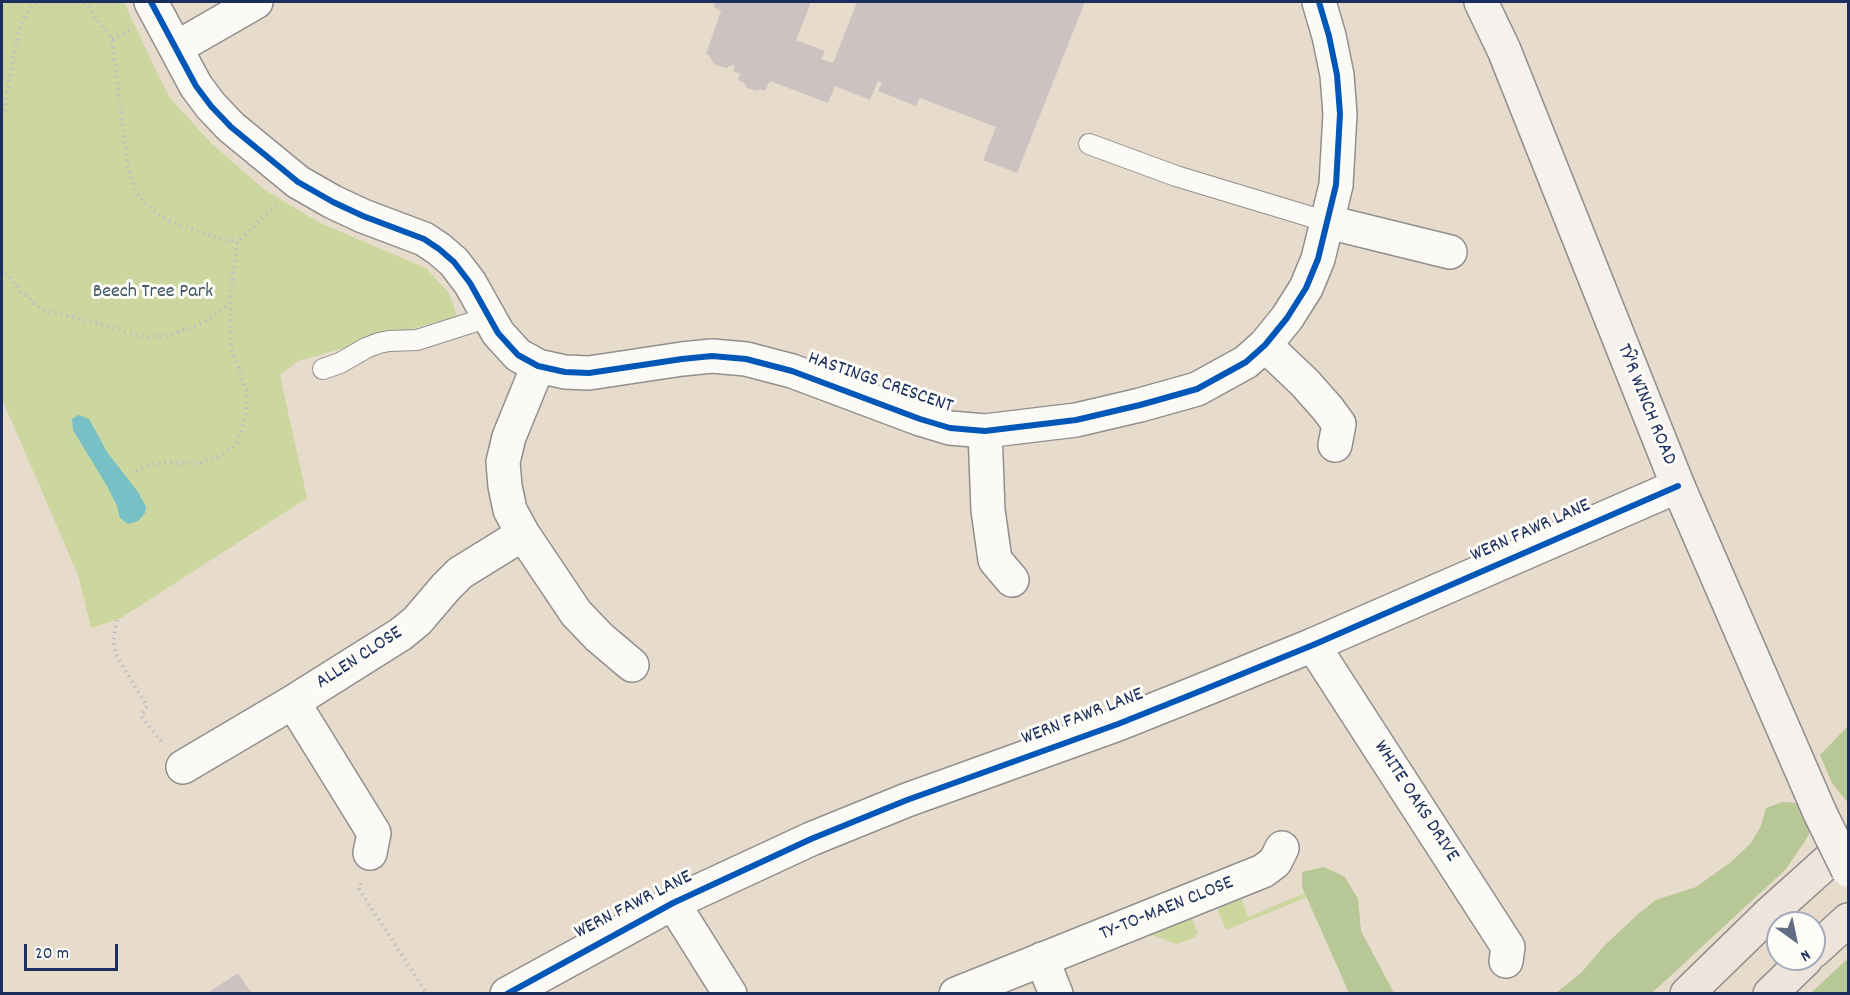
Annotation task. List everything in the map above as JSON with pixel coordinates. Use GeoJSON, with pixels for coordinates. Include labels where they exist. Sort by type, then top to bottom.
{"type":"FeatureCollection","features":[{"type":"Feature","properties":{"kind":"highway"},"geometry":{"type":"LineString","coordinates":[[1687,993],[1776,907],[1848,843]]}},
{"type":"Feature","properties":{"kind":"highway"},"geometry":{"type":"LineString","coordinates":[[1826,940],[1848,920]]}},
{"type":"Feature","properties":{"kind":"highway"},"geometry":{"type":"LineString","coordinates":[[1770,993],[1793,971]]}},
{"type":"Feature","properties":{"kind":"main road","name":"TŶ'R WINCH ROAD"},"geometry":{"type":"LineString","coordinates":[[1481,2],[1504,50],[1678,486],[1820,813],[1848,870]]}},
{"type":"Feature","properties":{"kind":"street"},"geometry":{"type":"LineString","coordinates":[[151,2],[196,86],[211,106],[255,148],[284,172],[333,202],[424,239],[439,249],[454,262],[470,284],[498,333],[518,355],[538,366],[509,437],[503,462],[510,510],[523,534],[576,613],[605,643],[632,664]]}},
{"type":"Feature","properties":{"kind":"street"},"geometry":{"type":"LineString","coordinates":[[176,48],[256,2]]}},
{"type":"Feature","properties":{"kind":"street","name":"HASTINGS CRESCENT"},"geometry":{"type":"LineString","coordinates":[[538,366],[565,372],[589,373],[702,357],[747,359],[792,371],[920,419],[950,428],[985,431],[1076,420],[1197,389],[1246,362],[1265,345],[1287,318],[1306,288],[1318,259],[1336,185],[1340,114],[1337,75],[1319,2]]}},
{"type":"Feature","properties":{"kind":"street"},"geometry":{"type":"LineString","coordinates":[[1328,222],[1450,252]]}},
{"type":"Feature","properties":{"kind":"street"},"geometry":{"type":"LineString","coordinates":[[1265,345],[1305,383],[1339,424],[1335,445]]}},
{"type":"Feature","properties":{"kind":"street"},"geometry":{"type":"LineString","coordinates":[[985,431],[988,510],[995,560],[1012,580]]}},
{"type":"Feature","properties":{"kind":"street","name":"WERN FAWR LANE"},"geometry":{"type":"LineString","coordinates":[[507,993],[674,903],[811,839],[907,800],[1118,724],[1313,645],[1678,486]]}},
{"type":"Feature","properties":{"kind":"street","name":"ALLEN CLOSE"},"geometry":{"type":"LineString","coordinates":[[183,768],[401,634],[417,621],[460,573],[523,534]]}},
{"type":"Feature","properties":{"kind":"street","name":"WHITE OAKS DRIVE"},"geometry":{"type":"LineString","coordinates":[[1313,645],[1508,946],[1506,962]]}},
{"type":"Feature","properties":{"kind":"street"},"geometry":{"type":"LineString","coordinates":[[293,702],[374,833],[370,853]]}},
{"type":"Feature","properties":{"kind":"street","name":"TY-TO-MAEN CLOSE"},"geometry":{"type":"LineString","coordinates":[[956,993],[1263,871],[1275,862],[1282,848]]}},
{"type":"Feature","properties":{"kind":"street"},"geometry":{"type":"LineString","coordinates":[[674,903],[730,993]]}},
{"type":"Feature","properties":{"kind":"street"},"geometry":{"type":"LineString","coordinates":[[1042,959],[1056,993]]}},
{"type":"Feature","properties":{"kind":"lane"},"geometry":{"type":"LineString","coordinates":[[1089,144],[1176,176],[1328,222]]}},
{"type":"Feature","properties":{"kind":"lane"},"geometry":{"type":"LineString","coordinates":[[323,369],[379,343],[417,340],[489,317]]}},
{"type":"Feature","properties":{"kind":"path"},"geometry":{"type":"LineString","coordinates":[[2,123],[17,38],[26,15],[38,2]]}},
{"type":"Feature","properties":{"kind":"path"},"geometry":{"type":"LineString","coordinates":[[84,2],[112,39],[129,170],[134,187],[142,200],[158,215],[173,222],[213,237],[237,242]]}},
{"type":"Feature","properties":{"kind":"path"},"geometry":{"type":"LineString","coordinates":[[112,39],[132,30]]}},
{"type":"Feature","properties":{"kind":"path"},"geometry":{"type":"LineString","coordinates":[[136,471],[166,462],[196,464],[218,457],[236,445],[246,416],[246,390],[231,345],[230,303],[237,242],[278,203]]}},
{"type":"Feature","properties":{"kind":"path"},"geometry":{"type":"LineString","coordinates":[[2,267],[18,290],[43,310],[144,337],[164,336],[190,328],[208,320],[230,303]]}},
{"type":"Feature","properties":{"kind":"path"},"geometry":{"type":"LineString","coordinates":[[117,621],[113,640],[117,656],[147,706],[141,716],[183,768]]}},
{"type":"Feature","properties":{"kind":"path"},"geometry":{"type":"LineString","coordinates":[[370,853],[359,889],[427,993]]}},
{"type":"Feature","properties":{"kind":"green space","name":"Beech Tree Park"},"geometry":{"type":"Polygon","coordinates":[[[2,2],[124,2],[171,99],[211,143],[265,190],[320,223],[426,268],[449,293],[457,316],[298,361],[280,375],[307,498],[121,618],[91,628],[78,575],[2,399],[2,2]]]}},
{"type":"Feature","properties":{"kind":"green space"},"geometry":{"type":"Polygon","coordinates":[[[1848,726],[1848,803],[1832,783],[1820,755],[1848,726]]]}},
{"type":"Feature","properties":{"kind":"green space"},"geometry":{"type":"Polygon","coordinates":[[[1782,802],[1799,803],[1811,830],[1786,869],[1652,993],[1555,994],[1582,972],[1603,947],[1656,900],[1696,887],[1731,862],[1751,843],[1761,826],[1766,808],[1782,802]]]}},
{"type":"Feature","properties":{"kind":"green space"},"geometry":{"type":"Polygon","coordinates":[[[1324,867],[1345,877],[1358,899],[1361,931],[1394,993],[1349,993],[1302,887],[1302,872],[1324,867]]]}},
{"type":"Feature","properties":{"kind":"green space"},"geometry":{"type":"Polygon","coordinates":[[[1305,893],[1308,897],[1226,930],[1218,912],[1219,907],[1240,894],[1248,917],[1305,893]]]}},
{"type":"Feature","properties":{"kind":"green space"},"geometry":{"type":"Polygon","coordinates":[[[1187,916],[1192,919],[1198,933],[1195,937],[1177,944],[1144,932],[1187,916]]]}},
{"type":"Feature","properties":{"kind":"green space"},"geometry":{"type":"Polygon","coordinates":[[[1846,960],[1848,961],[1848,993],[1811,993],[1846,960]]]}},
{"type":"Feature","properties":{"kind":"water"},"geometry":{"type":"Polygon","coordinates":[[[78,415],[89,419],[107,452],[138,492],[146,507],[145,513],[138,521],[128,524],[120,518],[107,486],[73,430],[72,419],[78,415]]]}},
{"type":"Feature","properties":{"kind":"building"},"geometry":{"type":"Polygon","coordinates":[[[715,2],[811,2],[796,40],[825,51],[821,59],[833,63],[857,2],[1085,2],[1017,173],[983,160],[996,127],[920,98],[916,106],[878,91],[882,83],[878,81],[870,100],[835,86],[828,103],[770,81],[765,91],[747,88],[738,80],[740,74],[733,71],[735,66],[726,68],[714,64],[706,54],[721,11],[714,7],[715,2]]]}},
{"type":"Feature","properties":{"kind":"building"},"geometry":{"type":"Polygon","coordinates":[[[238,973],[252,994],[206,994],[238,973]]]}},
{"type":"Feature","properties":{"kind":"cycle path"},"geometry":{"type":"LineString","coordinates":[[151,2],[196,86],[231,127],[298,182],[333,202],[424,239],[439,249],[454,262],[470,283],[498,333],[518,355],[538,366],[565,372],[589,373],[712,356],[746,359],[792,371],[920,419],[950,428],[985,431],[1076,420],[1197,389],[1246,362],[1265,345],[1287,318],[1306,288],[1318,259],[1336,185],[1340,114],[1337,75],[1319,2]]}},
{"type":"Feature","properties":{"kind":"cycle path"},"geometry":{"type":"LineString","coordinates":[[507,994],[673,903],[811,839],[907,800],[1118,724],[1193,694],[1313,645],[1678,486]]}}]}
